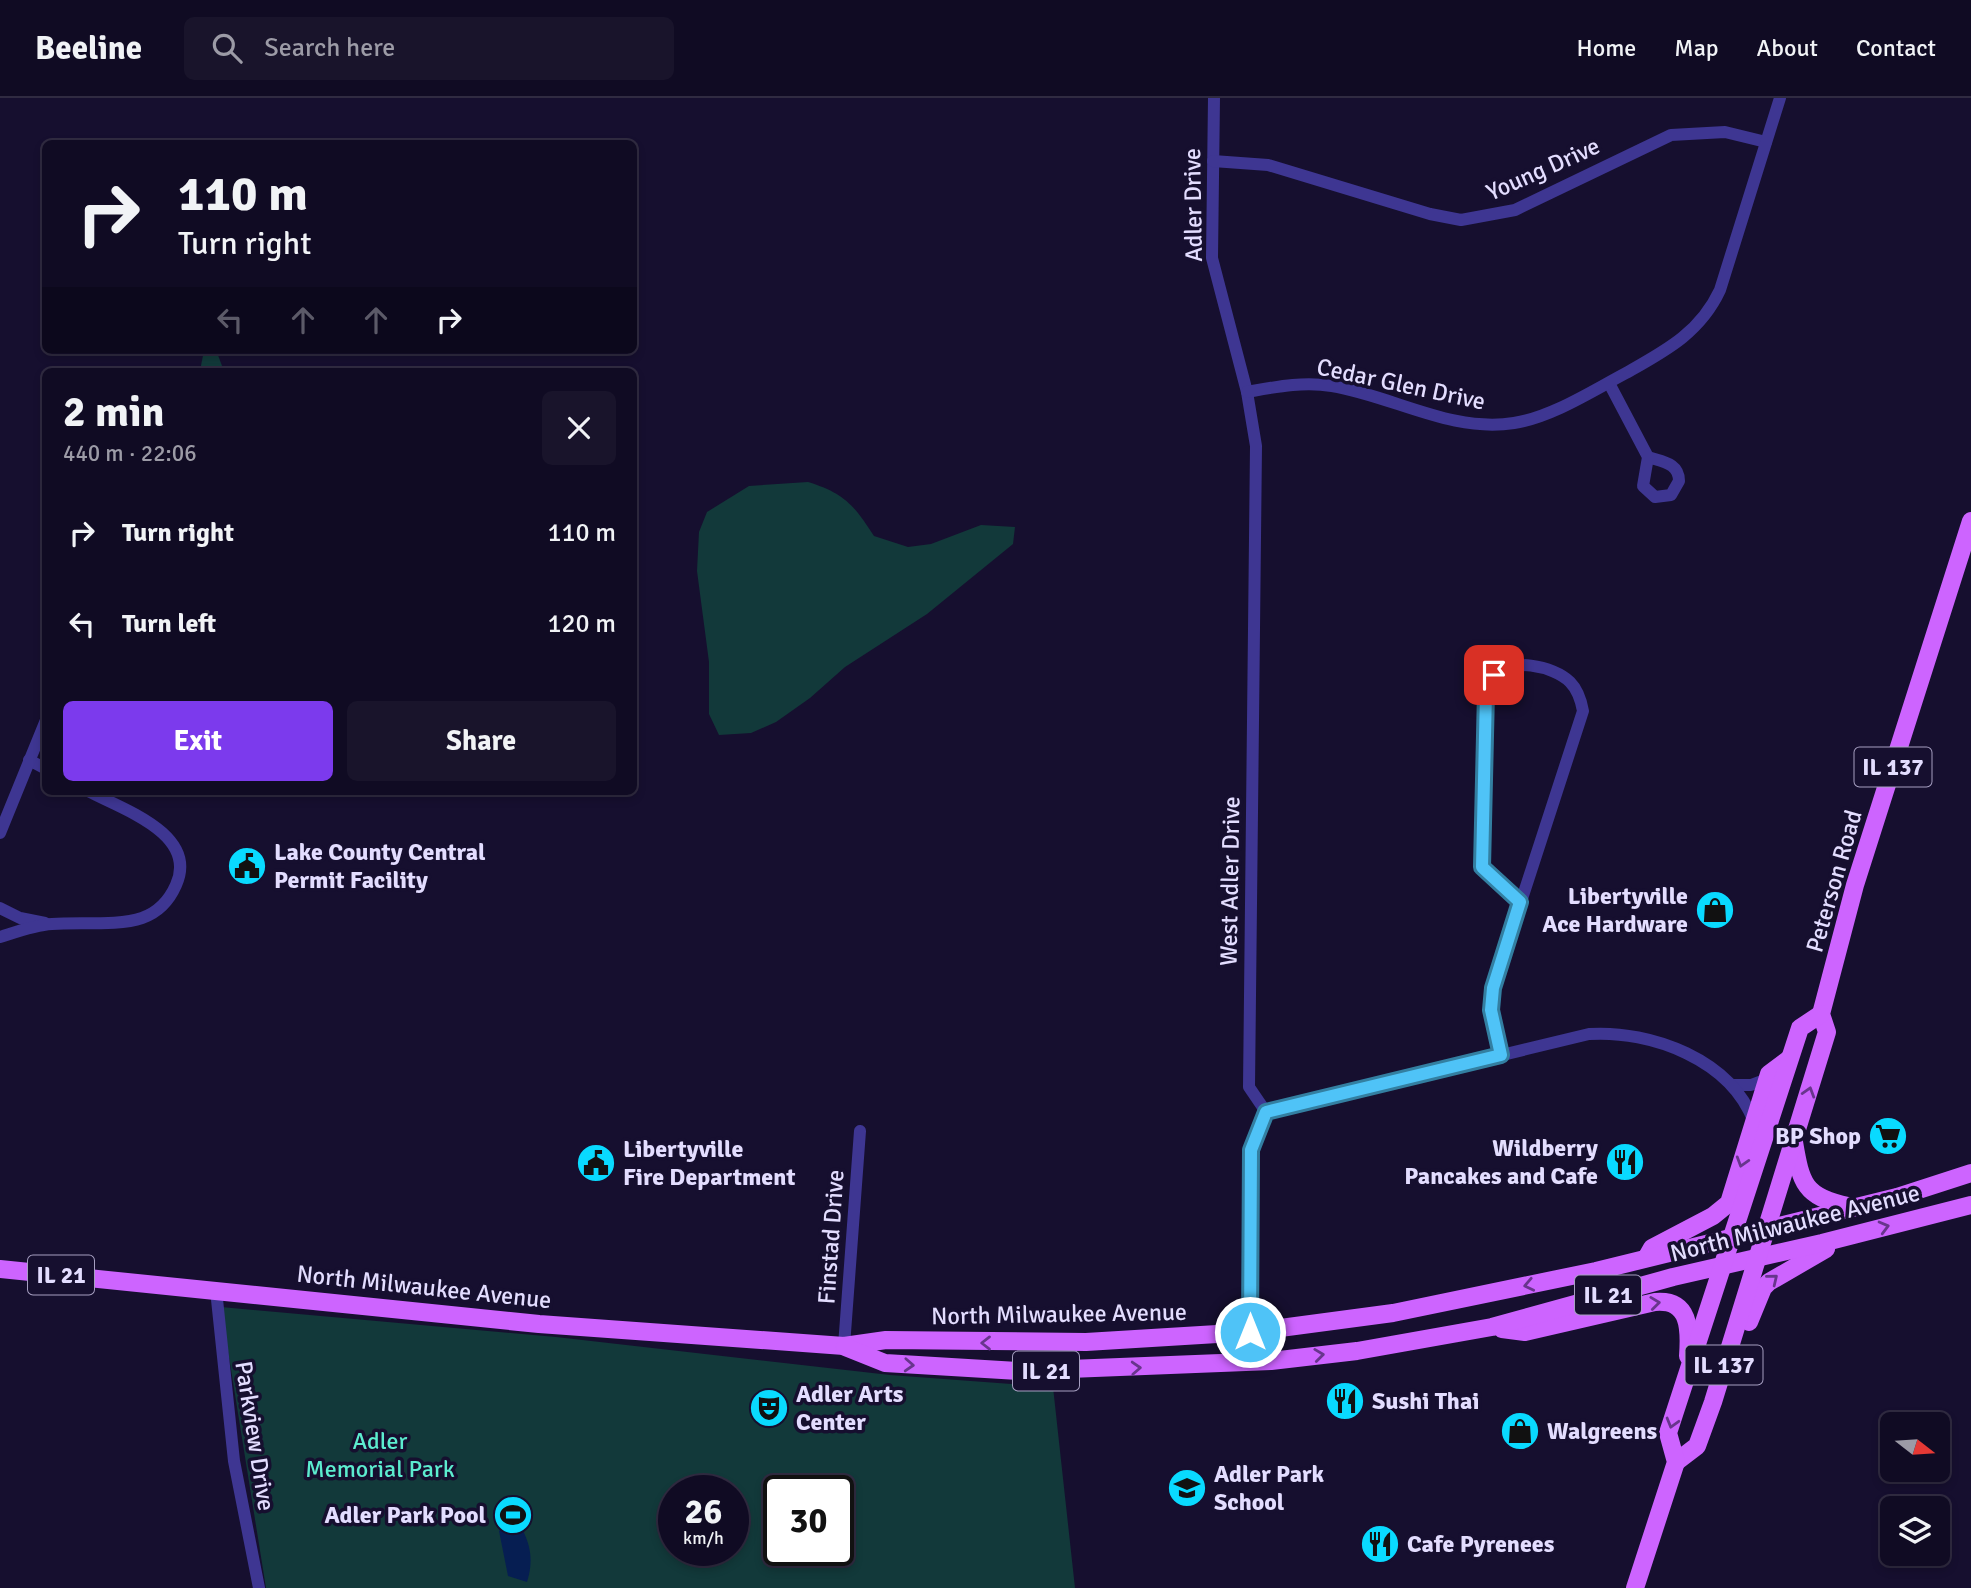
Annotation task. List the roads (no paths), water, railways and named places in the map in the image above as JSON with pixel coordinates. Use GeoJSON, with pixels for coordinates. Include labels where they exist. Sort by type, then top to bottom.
{"type":"FeatureCollection","features":[{"type":"Feature","properties":{"kind":"main road","name":"Peterson Road"},"geometry":{"type":"LineString","coordinates":[[1676,1462],[1698,1446],[1713,1402],[1828,1032],[1821,1014],[1855,885],[1971,521]]}},
{"type":"Feature","properties":{"kind":"main road","name":"IL 137"},"geometry":{"type":"LineString","coordinates":[[1635,1588],[1676,1462],[1668,1433],[1800,1028],[1821,1014]]}},
{"type":"Feature","properties":{"kind":"main road"},"geometry":{"type":"LineString","coordinates":[[1647,1259],[1652,1248],[1713,1216],[1729,1203],[1769,1074],[1790,1059]]}},
{"type":"Feature","properties":{"kind":"main road"},"geometry":{"type":"LineString","coordinates":[[1794,1139],[1800,1178],[1809,1191],[1827,1202],[1852,1206]]}},
{"type":"Feature","properties":{"kind":"main road","name":"North Milwaukee Avenue"},"geometry":{"type":"LineString","coordinates":[[0,1269],[555,1325],[844,1346],[886,1340],[1086,1342],[1250,1332],[1393,1313],[1647,1259],[1734,1235],[1897,1197],[1971,1173]]}},
{"type":"Feature","properties":{"kind":"main road","name":"North Milwaukee Avenue"},"geometry":{"type":"LineString","coordinates":[[844,1346],[886,1363],[1019,1371],[1251,1362],[1363,1350],[1492,1327],[1724,1265],[1971,1205]]}},
{"type":"Feature","properties":{"kind":"main road"},"geometry":{"type":"LineString","coordinates":[[1713,1402],[1728,1391],[1763,1288],[1777,1275],[1845,1237]]}},
{"type":"Feature","properties":{"kind":"main road"},"geometry":{"type":"LineString","coordinates":[[1492,1327],[1525,1332],[1655,1302],[1669,1302],[1681,1307],[1689,1324],[1685,1384]]}},
{"type":"Feature","properties":{"kind":"street","name":"Adler Drive"},"geometry":{"type":"LineString","coordinates":[[1214,98],[1212,258],[1216,282],[1247,392]]}},
{"type":"Feature","properties":{"kind":"street","name":"Cedar Glen Drive"},"geometry":{"type":"LineString","coordinates":[[1247,392],[1304,384],[1333,386],[1457,421],[1485,425],[1527,420],[1609,383],[1681,341],[1711,307],[1720,290],[1780,98]]}},
{"type":"Feature","properties":{"kind":"street","name":"Young Drive"},"geometry":{"type":"LineString","coordinates":[[1213,161],[1268,165],[1430,214],[1461,220],[1515,210],[1671,135],[1724,132],[1766,142]]}},
{"type":"Feature","properties":{"kind":"street"},"geometry":{"type":"LineString","coordinates":[[1609,383],[1648,457]]}},
{"type":"Feature","properties":{"kind":"street","name":"West Adler Drive"},"geometry":{"type":"LineString","coordinates":[[1247,392],[1256,446],[1249,1087],[1266,1112]]}},
{"type":"Feature","properties":{"kind":"street"},"geometry":{"type":"LineString","coordinates":[[1501,1055],[1491,1010],[1493,988],[1583,712],[1580,696],[1569,681],[1556,673],[1527,664],[1509,667],[1494,675],[1486,692],[1482,867],[1520,902]]}},
{"type":"Feature","properties":{"kind":"street"},"geometry":{"type":"LineString","coordinates":[[0,833],[42,729]]}},
{"type":"Feature","properties":{"kind":"street"},"geometry":{"type":"LineString","coordinates":[[29,760],[42,767]]}},
{"type":"Feature","properties":{"kind":"street"},"geometry":{"type":"LineString","coordinates":[[0,815],[19,785]]}},
{"type":"Feature","properties":{"kind":"street"},"geometry":{"type":"LineString","coordinates":[[0,937],[48,924],[141,918],[158,910],[170,897],[178,879],[179,863],[174,846],[164,831],[96,795]]}},
{"type":"Feature","properties":{"kind":"street"},"geometry":{"type":"LineString","coordinates":[[0,908],[20,918],[48,924]]}},
{"type":"Feature","properties":{"kind":"street"},"geometry":{"type":"LineString","coordinates":[[1251,1362],[1251,1150],[1266,1112],[1589,1034],[1611,1032],[1699,1058],[1732,1085],[1747,1104],[1754,1122]]}},
{"type":"Feature","properties":{"kind":"street"},"geometry":{"type":"LineString","coordinates":[[1732,1085],[1751,1084],[1767,1079]]}},
{"type":"Feature","properties":{"kind":"street","name":"Finstad Drive"},"geometry":{"type":"LineString","coordinates":[[844,1346],[860,1131]]}},
{"type":"Feature","properties":{"kind":"street","name":"Parkview Drive"},"geometry":{"type":"LineString","coordinates":[[216,1290],[228,1420],[259,1588]]}},
{"type":"Feature","properties":{"kind":"water","name":"Adler Park Pool"},"geometry":{"type":"Polygon","coordinates":[[[515,1517],[529,1548],[527,1582],[508,1576],[499,1531],[515,1517]]]}},
{"type":"Feature","properties":{"kind":"place","name":"Lake County Central Permit Facility"},"geometry":{"type":"Point","coordinates":[247,866]}},
{"type":"Feature","properties":{"kind":"place","name":"Libertyville Ace Hardware"},"geometry":{"type":"Point","coordinates":[1715,910]}},
{"type":"Feature","properties":{"kind":"place","name":"BP Shop"},"geometry":{"type":"Point","coordinates":[1888,1136]}},
{"type":"Feature","properties":{"kind":"place","name":"Wildberry Pancakes and Cafe"},"geometry":{"type":"Point","coordinates":[1625,1162]}},
{"type":"Feature","properties":{"kind":"place","name":"Libertyville Fire Department"},"geometry":{"type":"Point","coordinates":[596,1163]}},
{"type":"Feature","properties":{"kind":"place","name":"Sushi Thai"},"geometry":{"type":"Point","coordinates":[1345,1401]}},
{"type":"Feature","properties":{"kind":"place","name":"Adler Arts Center"},"geometry":{"type":"Point","coordinates":[769,1408]}},
{"type":"Feature","properties":{"kind":"place","name":"Walgreens"},"geometry":{"type":"Point","coordinates":[1520,1431]}},
{"type":"Feature","properties":{"kind":"place","name":"Adler Park School"},"geometry":{"type":"Point","coordinates":[1187,1488]}},
{"type":"Feature","properties":{"kind":"place","name":"Adler Park Pool"},"geometry":{"type":"Point","coordinates":[513,1515]}},
{"type":"Feature","properties":{"kind":"place","name":"Cafe Pyrenees"},"geometry":{"type":"Point","coordinates":[1380,1544]}},
{"type":"Feature","properties":{"kind":"park label","name":"Adler Memorial Park"},"geometry":{"type":"Point","coordinates":[380,1455]}}]}
